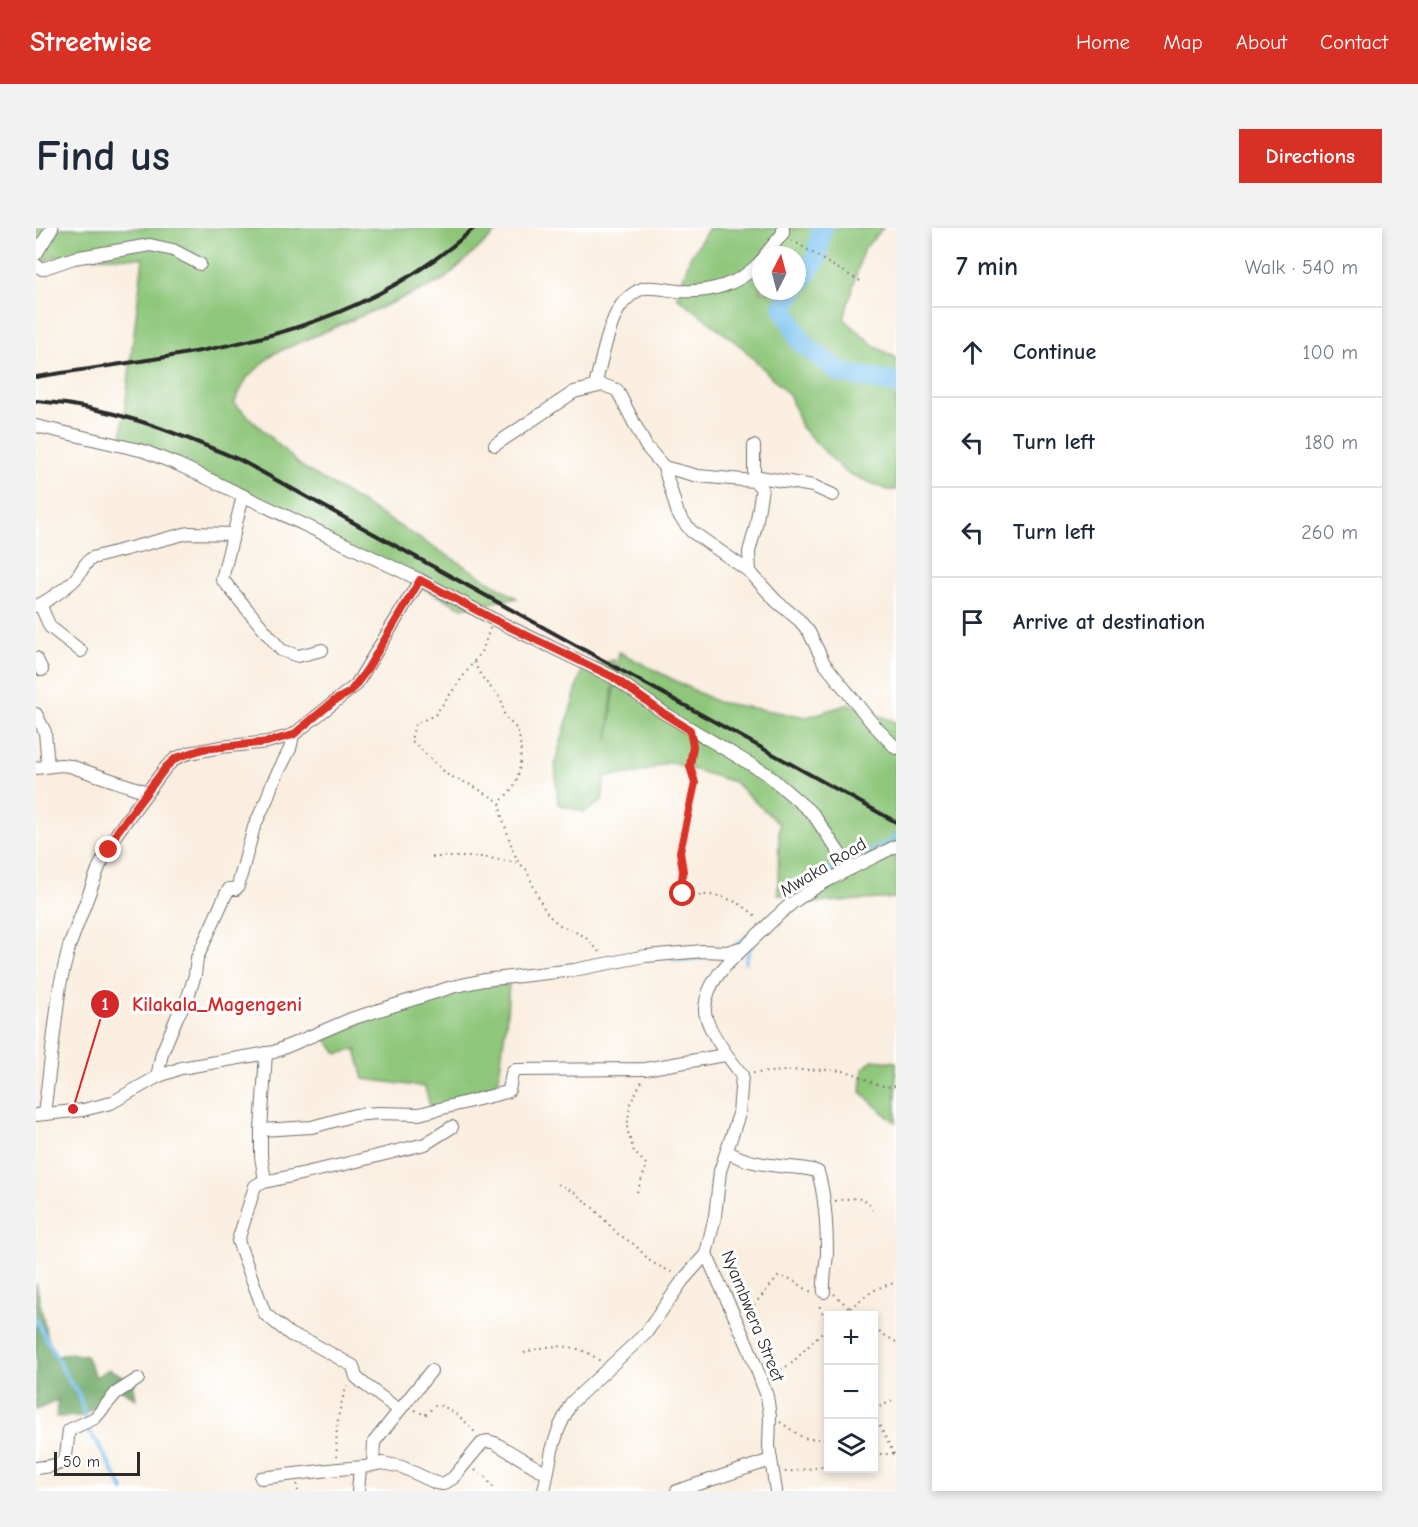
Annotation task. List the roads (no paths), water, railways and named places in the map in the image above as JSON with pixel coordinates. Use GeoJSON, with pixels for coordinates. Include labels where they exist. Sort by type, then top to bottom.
{"type":"FeatureCollection","features":[{"type":"Feature","properties":{"kind":"street"},"geometry":{"type":"LineString","coordinates":[[36,254],[52,228]]}},
{"type":"Feature","properties":{"kind":"street"},"geometry":{"type":"LineString","coordinates":[[772,246],[783,233],[783,228]]}},
{"type":"Feature","properties":{"kind":"street"},"geometry":{"type":"LineString","coordinates":[[36,265],[42,269],[74,258],[150,245],[173,250],[200,264]]}},
{"type":"Feature","properties":{"kind":"street"},"geometry":{"type":"LineString","coordinates":[[595,386],[605,347],[619,308],[633,294],[646,288],[689,292],[711,289],[737,281],[752,268]]}},
{"type":"Feature","properties":{"kind":"street"},"geometry":{"type":"LineString","coordinates":[[495,445],[574,392],[603,385],[617,390],[646,446],[664,467],[678,514],[691,531],[750,572],[776,601],[799,620],[809,632],[824,663],[872,723],[896,748]]}},
{"type":"Feature","properties":{"kind":"street"},"geometry":{"type":"LineString","coordinates":[[36,426],[144,451],[179,465],[420,580],[493,619],[613,677],[663,713],[767,774],[791,793],[813,814],[850,869]]}},
{"type":"Feature","properties":{"kind":"street"},"geometry":{"type":"LineString","coordinates":[[750,572],[749,552],[762,488],[754,478],[754,446]]}},
{"type":"Feature","properties":{"kind":"street"},"geometry":{"type":"LineString","coordinates":[[664,467],[699,476],[754,478],[813,486],[833,495]]}},
{"type":"Feature","properties":{"kind":"street"},"geometry":{"type":"LineString","coordinates":[[243,496],[222,576],[224,584],[281,650],[298,656],[322,650]]}},
{"type":"Feature","properties":{"kind":"street"},"geometry":{"type":"LineString","coordinates":[[81,651],[50,627],[38,605],[77,578],[84,564],[93,558],[188,533],[234,534]]}},
{"type":"Feature","properties":{"kind":"street"},"geometry":{"type":"LineString","coordinates":[[420,580],[356,685],[293,735],[267,742],[189,753],[176,758],[166,767],[117,832],[99,867],[62,969],[40,1115],[83,1110],[111,1103],[157,1077],[181,1068],[288,1047],[351,1018],[452,987],[484,980],[574,970],[646,956],[703,951],[728,952],[745,947]]}},
{"type":"Feature","properties":{"kind":"street"},"geometry":{"type":"LineString","coordinates":[[36,658],[42,670]]}},
{"type":"Feature","properties":{"kind":"street"},"geometry":{"type":"LineString","coordinates":[[36,714],[45,732],[42,767],[70,766],[147,792]]}},
{"type":"Feature","properties":{"kind":"street"},"geometry":{"type":"LineString","coordinates":[[157,1077],[162,1053],[188,997],[195,975],[197,958],[226,894],[229,889],[236,889],[238,886],[254,827],[290,749],[293,735]]}},
{"type":"Feature","properties":{"kind":"street","name":"Mwaka Road"},"geometry":{"type":"LineString","coordinates":[[725,1055],[704,1010],[708,991],[724,966],[791,904],[850,869],[896,846]]}},
{"type":"Feature","properties":{"kind":"street"},"geometry":{"type":"LineString","coordinates":[[265,1180],[261,1156],[261,1130],[266,1053]]}},
{"type":"Feature","properties":{"kind":"street"},"geometry":{"type":"LineString","coordinates":[[261,1130],[312,1127],[356,1115],[419,1114],[504,1094],[509,1090],[512,1073],[515,1070],[645,1069],[725,1055]]}},
{"type":"Feature","properties":{"kind":"street","name":"Nyambwera Street"},"geometry":{"type":"LineString","coordinates":[[725,1055],[742,1075],[739,1114],[720,1172],[715,1216],[706,1254],[761,1378],[770,1416],[769,1447],[776,1491]]}},
{"type":"Feature","properties":{"kind":"street"},"geometry":{"type":"LineString","coordinates":[[402,1407],[364,1384],[356,1377],[353,1366],[310,1342],[291,1335],[265,1314],[239,1249],[238,1241],[255,1186],[265,1180],[341,1166],[425,1144],[452,1127]]}},
{"type":"Feature","properties":{"kind":"street"},"geometry":{"type":"LineString","coordinates":[[727,1151],[734,1156],[760,1163],[814,1170],[819,1175],[827,1253],[820,1292]]}},
{"type":"Feature","properties":{"kind":"street"},"geometry":{"type":"LineString","coordinates":[[544,1491],[559,1428],[571,1403],[646,1333],[683,1280],[706,1254]]}},
{"type":"Feature","properties":{"kind":"street"},"geometry":{"type":"LineString","coordinates":[[373,1464],[374,1442],[431,1371]]}},
{"type":"Feature","properties":{"kind":"street"},"geometry":{"type":"LineString","coordinates":[[36,1468],[62,1462],[67,1454],[69,1430],[95,1418],[116,1393],[138,1379]]}},
{"type":"Feature","properties":{"kind":"street"},"geometry":{"type":"LineString","coordinates":[[261,1478],[338,1468],[360,1468],[373,1464],[391,1464],[443,1484],[453,1478],[481,1443],[487,1441],[495,1443],[547,1474]]}},
{"type":"Feature","properties":{"kind":"street"},"geometry":{"type":"LineString","coordinates":[[677,1491],[771,1460]]}},
{"type":"Feature","properties":{"kind":"street"},"geometry":{"type":"LineString","coordinates":[[358,1491],[360,1468]]}},
{"type":"Feature","properties":{"kind":"waterway"},"geometry":{"type":"LineString","coordinates":[[806,273],[816,259],[822,228]]}},
{"type":"Feature","properties":{"kind":"waterway"},"geometry":{"type":"LineString","coordinates":[[787,300],[783,306],[802,343],[841,373],[896,383]]}},
{"type":"Feature","properties":{"kind":"waterway"},"geometry":{"type":"LineString","coordinates":[[803,889],[834,868],[896,836]]}},
{"type":"Feature","properties":{"kind":"waterway"},"geometry":{"type":"LineString","coordinates":[[736,945],[749,935]]}},
{"type":"Feature","properties":{"kind":"waterway"},"geometry":{"type":"LineString","coordinates":[[745,962],[751,946]]}},
{"type":"Feature","properties":{"kind":"waterway"},"geometry":{"type":"LineString","coordinates":[[672,959],[688,960],[706,956]]}},
{"type":"Feature","properties":{"kind":"waterway"},"geometry":{"type":"LineString","coordinates":[[36,1319],[79,1395],[89,1432],[124,1491]]}},
{"type":"Feature","properties":{"kind":"railway"},"geometry":{"type":"LineString","coordinates":[[36,377],[212,349],[267,336],[322,319],[374,296],[425,266],[474,228]]}},
{"type":"Feature","properties":{"kind":"railway"},"geometry":{"type":"LineString","coordinates":[[36,401],[116,414],[190,439],[240,460],[896,822]]}},
{"type":"Feature","properties":{"kind":"place","name":"Kilakala_Magengeni"},"geometry":{"type":"Point","coordinates":[73,1109]}}]}
